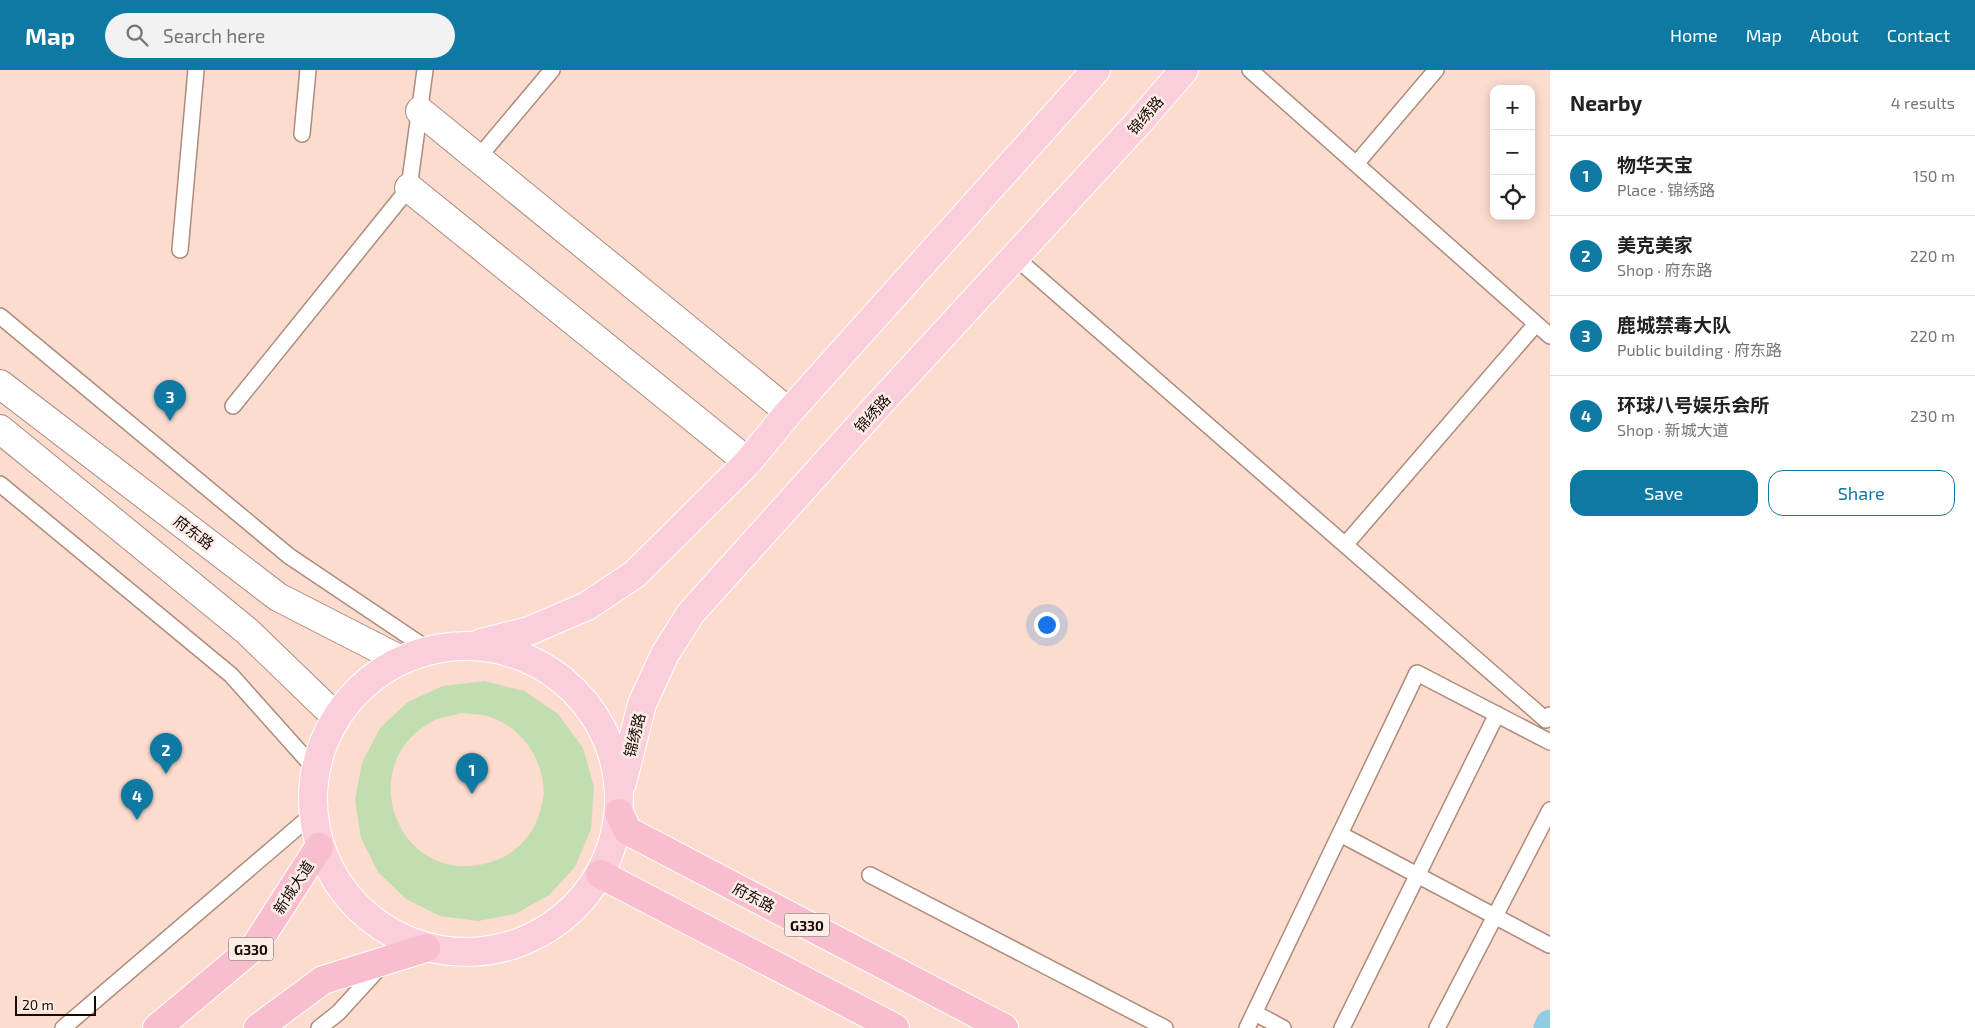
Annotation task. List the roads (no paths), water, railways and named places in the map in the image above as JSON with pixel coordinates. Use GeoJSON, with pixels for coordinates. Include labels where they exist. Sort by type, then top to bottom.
{"type":"FeatureCollection","features":[{"type":"Feature","properties":{"kind":"highway","name":"府东路"},"geometry":{"type":"LineString","coordinates":[[619,802],[628,831],[1004,1028]]}},
{"type":"Feature","properties":{"kind":"highway","name":"新城大道"},"geometry":{"type":"LineString","coordinates":[[157,1028],[256,944],[319,847]]}},
{"type":"Feature","properties":{"kind":"highway"},"geometry":{"type":"LineString","coordinates":[[600,874],[895,1028]]}},
{"type":"Feature","properties":{"kind":"highway"},"geometry":{"type":"LineString","coordinates":[[258,1028],[323,980],[426,948]]}},
{"type":"Feature","properties":{"kind":"main road"},"geometry":{"type":"LineString","coordinates":[[472,645],[510,651],[553,672],[576,692],[602,728],[615,760],[619,802],[615,837],[600,874],[588,891],[561,919],[522,942],[498,949],[463,953],[426,948],[388,933],[360,912],[334,879],[319,847],[313,814],[315,769],[322,744],[336,717],[356,692],[380,671],[401,660],[429,650],[472,645],[529,631],[586,606],[636,574],[748,462],[789,412],[1096,70]]}},
{"type":"Feature","properties":{"kind":"main road","name":"锦绣路"},"geometry":{"type":"LineString","coordinates":[[619,802],[642,704],[665,654],[692,613],[871,413],[1016,258],[1184,70]]}},
{"type":"Feature","properties":{"kind":"main road"},"geometry":{"type":"LineString","coordinates":[[420,111],[789,412]]}},
{"type":"Feature","properties":{"kind":"main road"},"geometry":{"type":"LineString","coordinates":[[409,188],[748,462]]}},
{"type":"Feature","properties":{"kind":"main road","name":"府东路"},"geometry":{"type":"LineString","coordinates":[[0,384],[278,596],[401,660]]}},
{"type":"Feature","properties":{"kind":"main road"},"geometry":{"type":"LineString","coordinates":[[0,429],[247,632],[336,717]]}},
{"type":"Feature","properties":{"kind":"lane"},"geometry":{"type":"LineString","coordinates":[[180,250],[196,70]]}},
{"type":"Feature","properties":{"kind":"lane"},"geometry":{"type":"LineString","coordinates":[[302,134],[308,70]]}},
{"type":"Feature","properties":{"kind":"lane"},"geometry":{"type":"LineString","coordinates":[[233,406],[409,188],[425,70]]}},
{"type":"Feature","properties":{"kind":"lane"},"geometry":{"type":"LineString","coordinates":[[478,158],[552,70]]}},
{"type":"Feature","properties":{"kind":"lane"},"geometry":{"type":"LineString","coordinates":[[1250,70],[1550,336]]}},
{"type":"Feature","properties":{"kind":"lane"},"geometry":{"type":"LineString","coordinates":[[1356,164],[1436,70]]}},
{"type":"Feature","properties":{"kind":"lane"},"geometry":{"type":"LineString","coordinates":[[1016,258],[1546,720],[1550,715]]}},
{"type":"Feature","properties":{"kind":"lane"},"geometry":{"type":"LineString","coordinates":[[0,316],[289,556],[429,650]]}},
{"type":"Feature","properties":{"kind":"lane"},"geometry":{"type":"LineString","coordinates":[[1345,545],[1536,324]]}},
{"type":"Feature","properties":{"kind":"lane"},"geometry":{"type":"LineString","coordinates":[[0,484],[231,675],[315,769]]}},
{"type":"Feature","properties":{"kind":"lane"},"geometry":{"type":"LineString","coordinates":[[1247,1028],[1417,673],[1550,742]]}},
{"type":"Feature","properties":{"kind":"lane"},"geometry":{"type":"LineString","coordinates":[[1342,1028],[1496,714]]}},
{"type":"Feature","properties":{"kind":"lane"},"geometry":{"type":"LineString","coordinates":[[1437,1028],[1550,810]]}},
{"type":"Feature","properties":{"kind":"lane"},"geometry":{"type":"LineString","coordinates":[[63,1028],[313,814]]}},
{"type":"Feature","properties":{"kind":"lane"},"geometry":{"type":"LineString","coordinates":[[1340,834],[1549,945]]}},
{"type":"Feature","properties":{"kind":"lane"},"geometry":{"type":"LineString","coordinates":[[870,875],[1165,1028]]}},
{"type":"Feature","properties":{"kind":"lane"},"geometry":{"type":"LineString","coordinates":[[319,1028],[338,1013],[387,960]]}},
{"type":"Feature","properties":{"kind":"lane"},"geometry":{"type":"LineString","coordinates":[[1255,1013],[1283,1028]]}},
{"type":"Feature","properties":{"kind":"waterway"},"geometry":{"type":"LineString","coordinates":[[1548,1028],[1550,1024]]}},
{"type":"Feature","properties":{"kind":"place","name":"鹿城禁毒大队"},"geometry":{"type":"Point","coordinates":[170,421]}},
{"type":"Feature","properties":{"kind":"place","name":"美克美家"},"geometry":{"type":"Point","coordinates":[166,774]}},
{"type":"Feature","properties":{"kind":"place","name":"物华天宝"},"geometry":{"type":"Point","coordinates":[472,794]}},
{"type":"Feature","properties":{"kind":"place","name":"环球八号娱乐会所"},"geometry":{"type":"Point","coordinates":[137,820]}}]}
